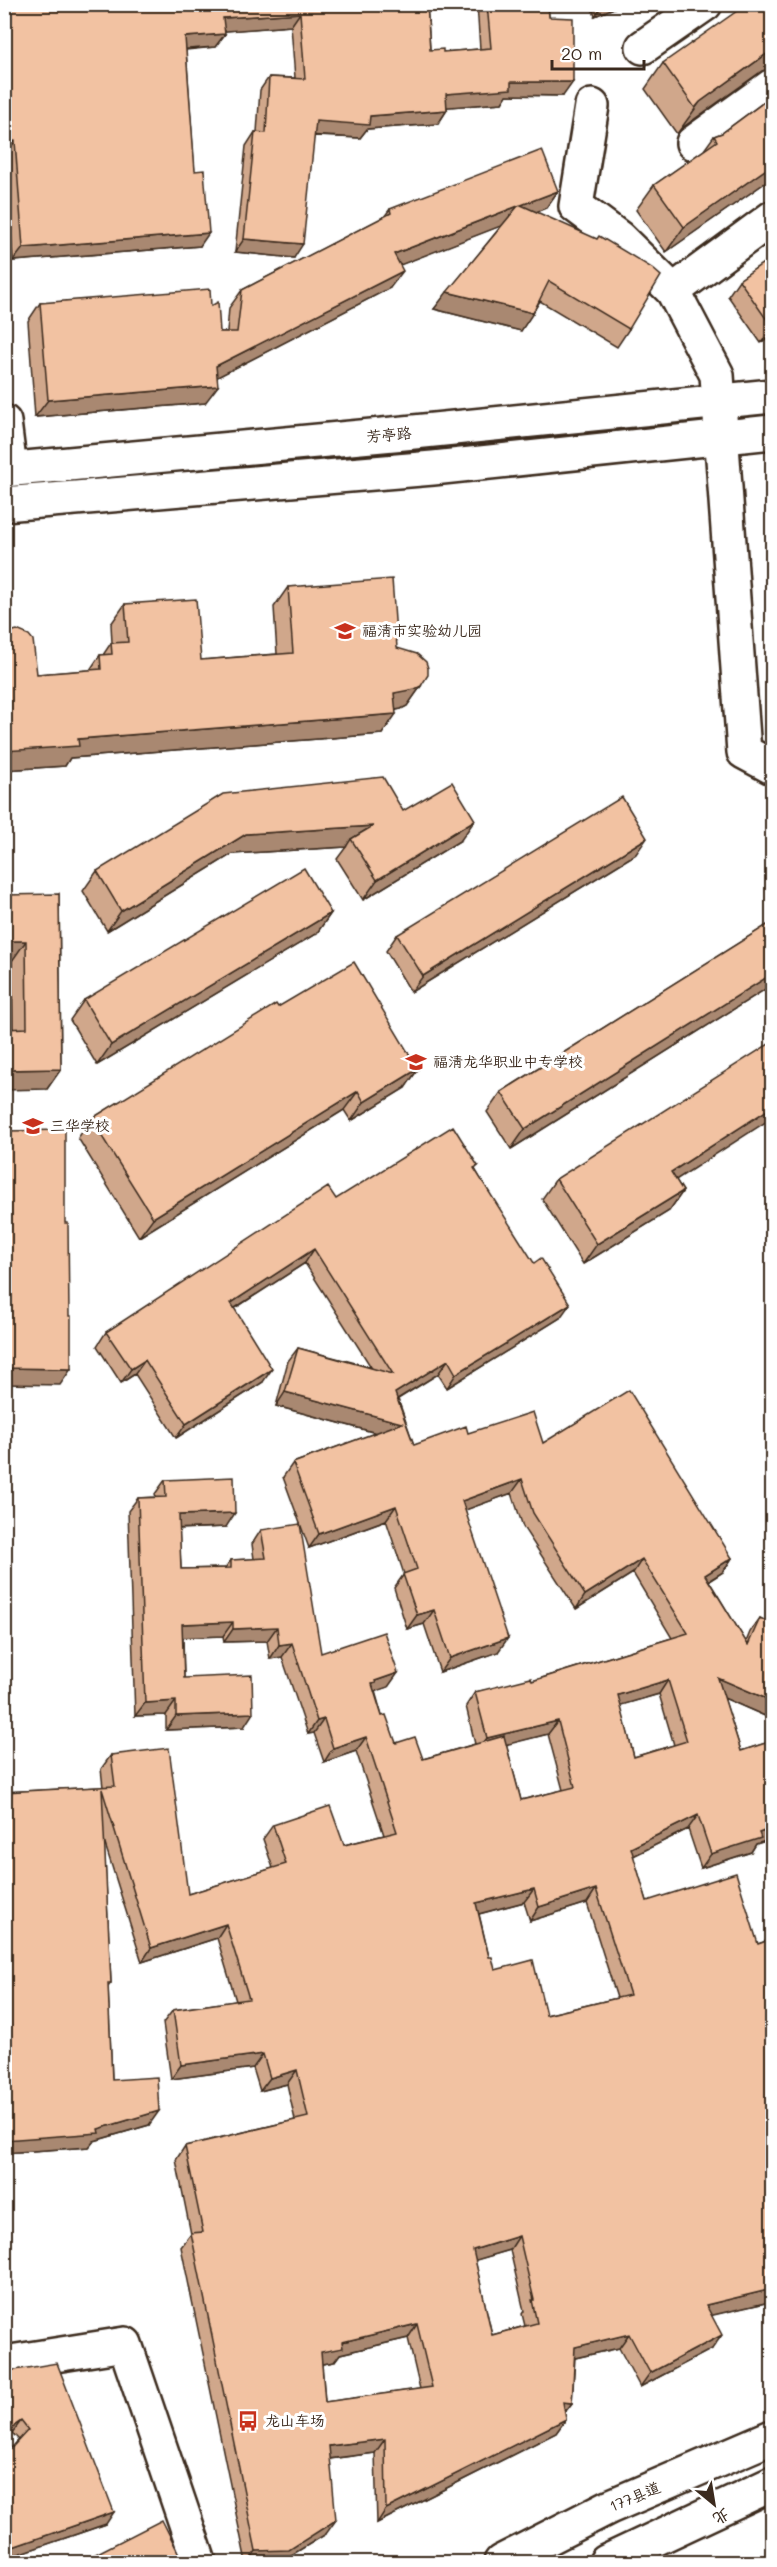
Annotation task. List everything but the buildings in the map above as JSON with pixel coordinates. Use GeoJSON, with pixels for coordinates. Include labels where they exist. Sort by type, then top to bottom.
{"type":"FeatureCollection","features":[{"type":"Feature","properties":{"kind":"street"},"geometry":{"type":"LineString","coordinates":[[643,47],[705,4]]}},
{"type":"Feature","properties":{"kind":"street"},"geometry":{"type":"LineString","coordinates":[[693,142],[772,86]]}},
{"type":"Feature","properties":{"kind":"street"},"geometry":{"type":"LineString","coordinates":[[592,106],[576,206],[619,238],[673,291],[717,375],[744,752],[772,767]]}},
{"type":"Feature","properties":{"kind":"street"},"geometry":{"type":"LineString","coordinates":[[673,291],[772,218]]}},
{"type":"Feature","properties":{"kind":"street","name":"芳亭路"},"geometry":{"type":"LineString","coordinates":[[7,470],[772,396]]}},
{"type":"Feature","properties":{"kind":"street"},"geometry":{"type":"LineString","coordinates":[[4,422],[7,470]]}},
{"type":"Feature","properties":{"kind":"street"},"geometry":{"type":"LineString","coordinates":[[4,504],[433,468],[772,432]]}},
{"type":"Feature","properties":{"kind":"street"},"geometry":{"type":"LineString","coordinates":[[4,2363],[125,2344],[199,2562]]}},
{"type":"Feature","properties":{"kind":"street","name":"177县道"},"geometry":{"type":"LineString","coordinates":[[501,2562],[609,2507],[772,2437]]}},
{"type":"Feature","properties":{"kind":"street"},"geometry":{"type":"LineString","coordinates":[[606,2562],[772,2484]]}},
{"type":"Feature","properties":{"kind":"place","name":"福清市实验幼儿园"},"geometry":{"type":"Point","coordinates":[345,631]}},
{"type":"Feature","properties":{"kind":"place","name":"福清龙华职业中专学校"},"geometry":{"type":"Point","coordinates":[416,1062]}},
{"type":"Feature","properties":{"kind":"place","name":"三华学校"},"geometry":{"type":"Point","coordinates":[33,1126]}},
{"type":"Feature","properties":{"kind":"place","name":"龙山车场"},"geometry":{"type":"Point","coordinates":[248,2421]}}]}
